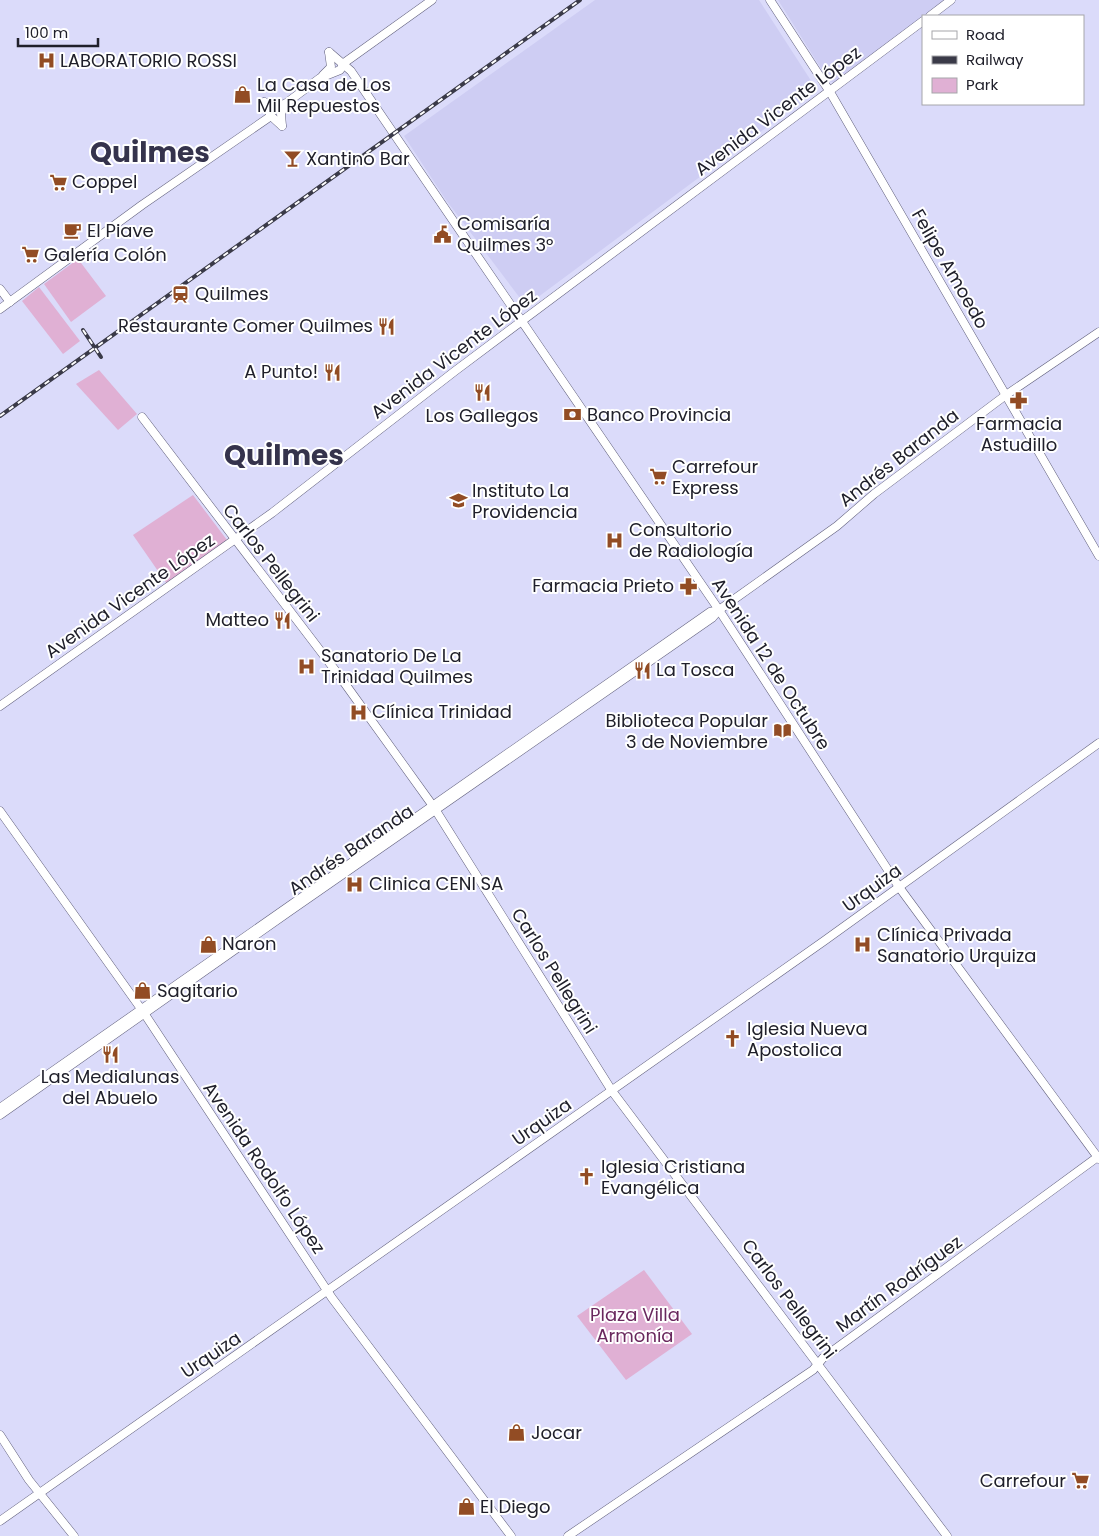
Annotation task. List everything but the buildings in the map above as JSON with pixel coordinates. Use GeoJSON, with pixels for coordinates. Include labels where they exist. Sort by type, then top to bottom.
{"type":"FeatureCollection","features":[{"type":"Feature","properties":{"kind":"main road"},"geometry":{"type":"LineString","coordinates":[[285,104],[281,114],[282,126],[270,116],[264,102],[275,106],[285,104],[320,78],[340,70],[344,63],[432,0]]}},
{"type":"Feature","properties":{"kind":"main road","name":"Felipe Amoedo"},"geometry":{"type":"LineString","coordinates":[[770,0],[830,92],[1099,556]]}},
{"type":"Feature","properties":{"kind":"main road"},"geometry":{"type":"LineString","coordinates":[[931,15],[951,0]]}},
{"type":"Feature","properties":{"kind":"main road","name":"Avenida Vicente López"},"geometry":{"type":"LineString","coordinates":[[0,706],[235,541],[523,320],[922,23]]}},
{"type":"Feature","properties":{"kind":"main road","name":"Avenida 12 de Octubre"},"geometry":{"type":"LineString","coordinates":[[320,78],[331,67],[329,52],[344,63],[523,320],[719,610],[899,887],[1099,1158]]}},
{"type":"Feature","properties":{"kind":"main road"},"geometry":{"type":"LineString","coordinates":[[0,309],[142,205],[270,116]]}},
{"type":"Feature","properties":{"kind":"main road"},"geometry":{"type":"LineString","coordinates":[[0,289],[10,302]]}},
{"type":"Feature","properties":{"kind":"main road","name":"Andrés Baranda"},"geometry":{"type":"LineString","coordinates":[[0,1108],[434,809],[710,612],[719,610],[837,526],[869,498],[1006,395],[1099,332]]}},
{"type":"Feature","properties":{"kind":"main road","name":"Carlos Pellegrini"},"geometry":{"type":"LineString","coordinates":[[142,417],[338,674],[434,809],[612,1091],[819,1363],[947,1536]]}},
{"type":"Feature","properties":{"kind":"main road","name":"Urquiza"},"geometry":{"type":"LineString","coordinates":[[0,1522],[612,1091],[1099,743]]}},
{"type":"Feature","properties":{"kind":"main road","name":"Avenida Rodolfo López"},"geometry":{"type":"LineString","coordinates":[[0,811],[142,1011],[328,1292],[511,1536]]}},
{"type":"Feature","properties":{"kind":"main road","name":"Andrés Baranda"},"geometry":{"type":"LineString","coordinates":[[0,1115],[142,1011]]}},
{"type":"Feature","properties":{"kind":"main road","name":"Martín Rodríguez"},"geometry":{"type":"LineString","coordinates":[[568,1536],[813,1370],[819,1363],[1099,1158]]}},
{"type":"Feature","properties":{"kind":"main road"},"geometry":{"type":"LineString","coordinates":[[0,1435],[29,1480],[74,1536]]}},
{"type":"Feature","properties":{"kind":"shaded area"},"geometry":{"type":"Polygon","coordinates":[[[595,0],[759,0],[817,90],[526,306],[446,200],[404,136],[595,0]]]}},
{"type":"Feature","properties":{"kind":"shaded area"},"geometry":{"type":"Polygon","coordinates":[[[778,0],[945,0],[925,15],[922,15],[922,17],[835,83],[829,81],[778,0]]]}},
{"type":"Feature","properties":{"kind":"green space"},"geometry":{"type":"Polygon","coordinates":[[[78,259],[106,296],[71,322],[44,284],[78,259]]]}},
{"type":"Feature","properties":{"kind":"green space"},"geometry":{"type":"Polygon","coordinates":[[[39,287],[80,341],[63,354],[22,301],[39,287]]]}},
{"type":"Feature","properties":{"kind":"green space"},"geometry":{"type":"Polygon","coordinates":[[[99,370],[137,414],[118,430],[76,384],[99,370]]]}},
{"type":"Feature","properties":{"kind":"green space"},"geometry":{"type":"Polygon","coordinates":[[[193,495],[227,540],[167,584],[133,535],[193,495]]]}},
{"type":"Feature","properties":{"kind":"green space","name":"Plaza Villa Armonía"},"geometry":{"type":"Polygon","coordinates":[[[644,1270],[692,1334],[626,1380],[577,1316],[644,1270]]]}},
{"type":"Feature","properties":{"kind":"railway"},"geometry":{"type":"LineString","coordinates":[[0,416],[580,0]]}},
{"type":"Feature","properties":{"kind":"railway"},"geometry":{"type":"LineString","coordinates":[[83,330],[101,357]]}},
{"type":"Feature","properties":{"kind":"place","name":"LABORATORIO ROSSI"},"geometry":{"type":"Point","coordinates":[46,61]}},
{"type":"Feature","properties":{"kind":"place","name":"La Casa de Los Mil Repuestos"},"geometry":{"type":"Point","coordinates":[243,95]}},
{"type":"Feature","properties":{"kind":"place","name":"Xantino Bar"},"geometry":{"type":"Point","coordinates":[292,159]}},
{"type":"Feature","properties":{"kind":"place","name":"Coppel"},"geometry":{"type":"Point","coordinates":[58,182]}},
{"type":"Feature","properties":{"kind":"place","name":"El Piave"},"geometry":{"type":"Point","coordinates":[73,231]}},
{"type":"Feature","properties":{"kind":"place","name":"Comisaría Quilmes 3°"},"geometry":{"type":"Point","coordinates":[443,234]}},
{"type":"Feature","properties":{"kind":"place","name":"Galería Colón"},"geometry":{"type":"Point","coordinates":[30,255]}},
{"type":"Feature","properties":{"kind":"place","name":"Quilmes"},"geometry":{"type":"Point","coordinates":[181,294]}},
{"type":"Feature","properties":{"kind":"place","name":"Restaurante Comer Quilmes"},"geometry":{"type":"Point","coordinates":[387,326]}},
{"type":"Feature","properties":{"kind":"place","name":"A Punto!"},"geometry":{"type":"Point","coordinates":[332,372]}},
{"type":"Feature","properties":{"kind":"place","name":"Los Gallegos"},"geometry":{"type":"Point","coordinates":[482,393]}},
{"type":"Feature","properties":{"kind":"place","name":"Farmacia Astudillo"},"geometry":{"type":"Point","coordinates":[1019,401]}},
{"type":"Feature","properties":{"kind":"place","name":"Banco Provincia"},"geometry":{"type":"Point","coordinates":[573,415]}},
{"type":"Feature","properties":{"kind":"place","name":"Carrefour Express"},"geometry":{"type":"Point","coordinates":[658,477]}},
{"type":"Feature","properties":{"kind":"place","name":"Instituto La Providencia"},"geometry":{"type":"Point","coordinates":[458,501]}},
{"type":"Feature","properties":{"kind":"place","name":"Consultorio de Radiología"},"geometry":{"type":"Point","coordinates":[615,540]}},
{"type":"Feature","properties":{"kind":"place","name":"Farmacia Prieto"},"geometry":{"type":"Point","coordinates":[688,586]}},
{"type":"Feature","properties":{"kind":"place","name":"Matteo"},"geometry":{"type":"Point","coordinates":[283,620]}},
{"type":"Feature","properties":{"kind":"place","name":"Sanatorio De La Trinidad Quilmes"},"geometry":{"type":"Point","coordinates":[307,666]}},
{"type":"Feature","properties":{"kind":"place","name":"La Tosca"},"geometry":{"type":"Point","coordinates":[642,670]}},
{"type":"Feature","properties":{"kind":"place","name":"Clínica Trinidad"},"geometry":{"type":"Point","coordinates":[358,712]}},
{"type":"Feature","properties":{"kind":"place","name":"Biblioteca Popular 3 de Noviembre"},"geometry":{"type":"Point","coordinates":[782,731]}},
{"type":"Feature","properties":{"kind":"place","name":"Clinica CENI SA"},"geometry":{"type":"Point","coordinates":[355,884]}},
{"type":"Feature","properties":{"kind":"place","name":"Naron"},"geometry":{"type":"Point","coordinates":[208,944]}},
{"type":"Feature","properties":{"kind":"place","name":"Clínica Privada Sanatorio Urquiza"},"geometry":{"type":"Point","coordinates":[863,945]}},
{"type":"Feature","properties":{"kind":"place","name":"Sagitario"},"geometry":{"type":"Point","coordinates":[143,991]}},
{"type":"Feature","properties":{"kind":"place","name":"Iglesia Nueva Apostolica"},"geometry":{"type":"Point","coordinates":[733,1039]}},
{"type":"Feature","properties":{"kind":"place","name":"Las Medialunas del Abuelo"},"geometry":{"type":"Point","coordinates":[110,1054]}},
{"type":"Feature","properties":{"kind":"place","name":"Iglesia Cristiana Evangélica"},"geometry":{"type":"Point","coordinates":[587,1177]}},
{"type":"Feature","properties":{"kind":"place","name":"Jocar"},"geometry":{"type":"Point","coordinates":[517,1433]}},
{"type":"Feature","properties":{"kind":"place","name":"Carrefour"},"geometry":{"type":"Point","coordinates":[1080,1481]}},
{"type":"Feature","properties":{"kind":"place","name":"El Diego"},"geometry":{"type":"Point","coordinates":[466,1507]}},
{"type":"Feature","properties":{"kind":"district","name":"Quilmes"},"geometry":{"type":"Point","coordinates":[150,152]}},
{"type":"Feature","properties":{"kind":"district","name":"Quilmes"},"geometry":{"type":"Point","coordinates":[284,455]}}]}
